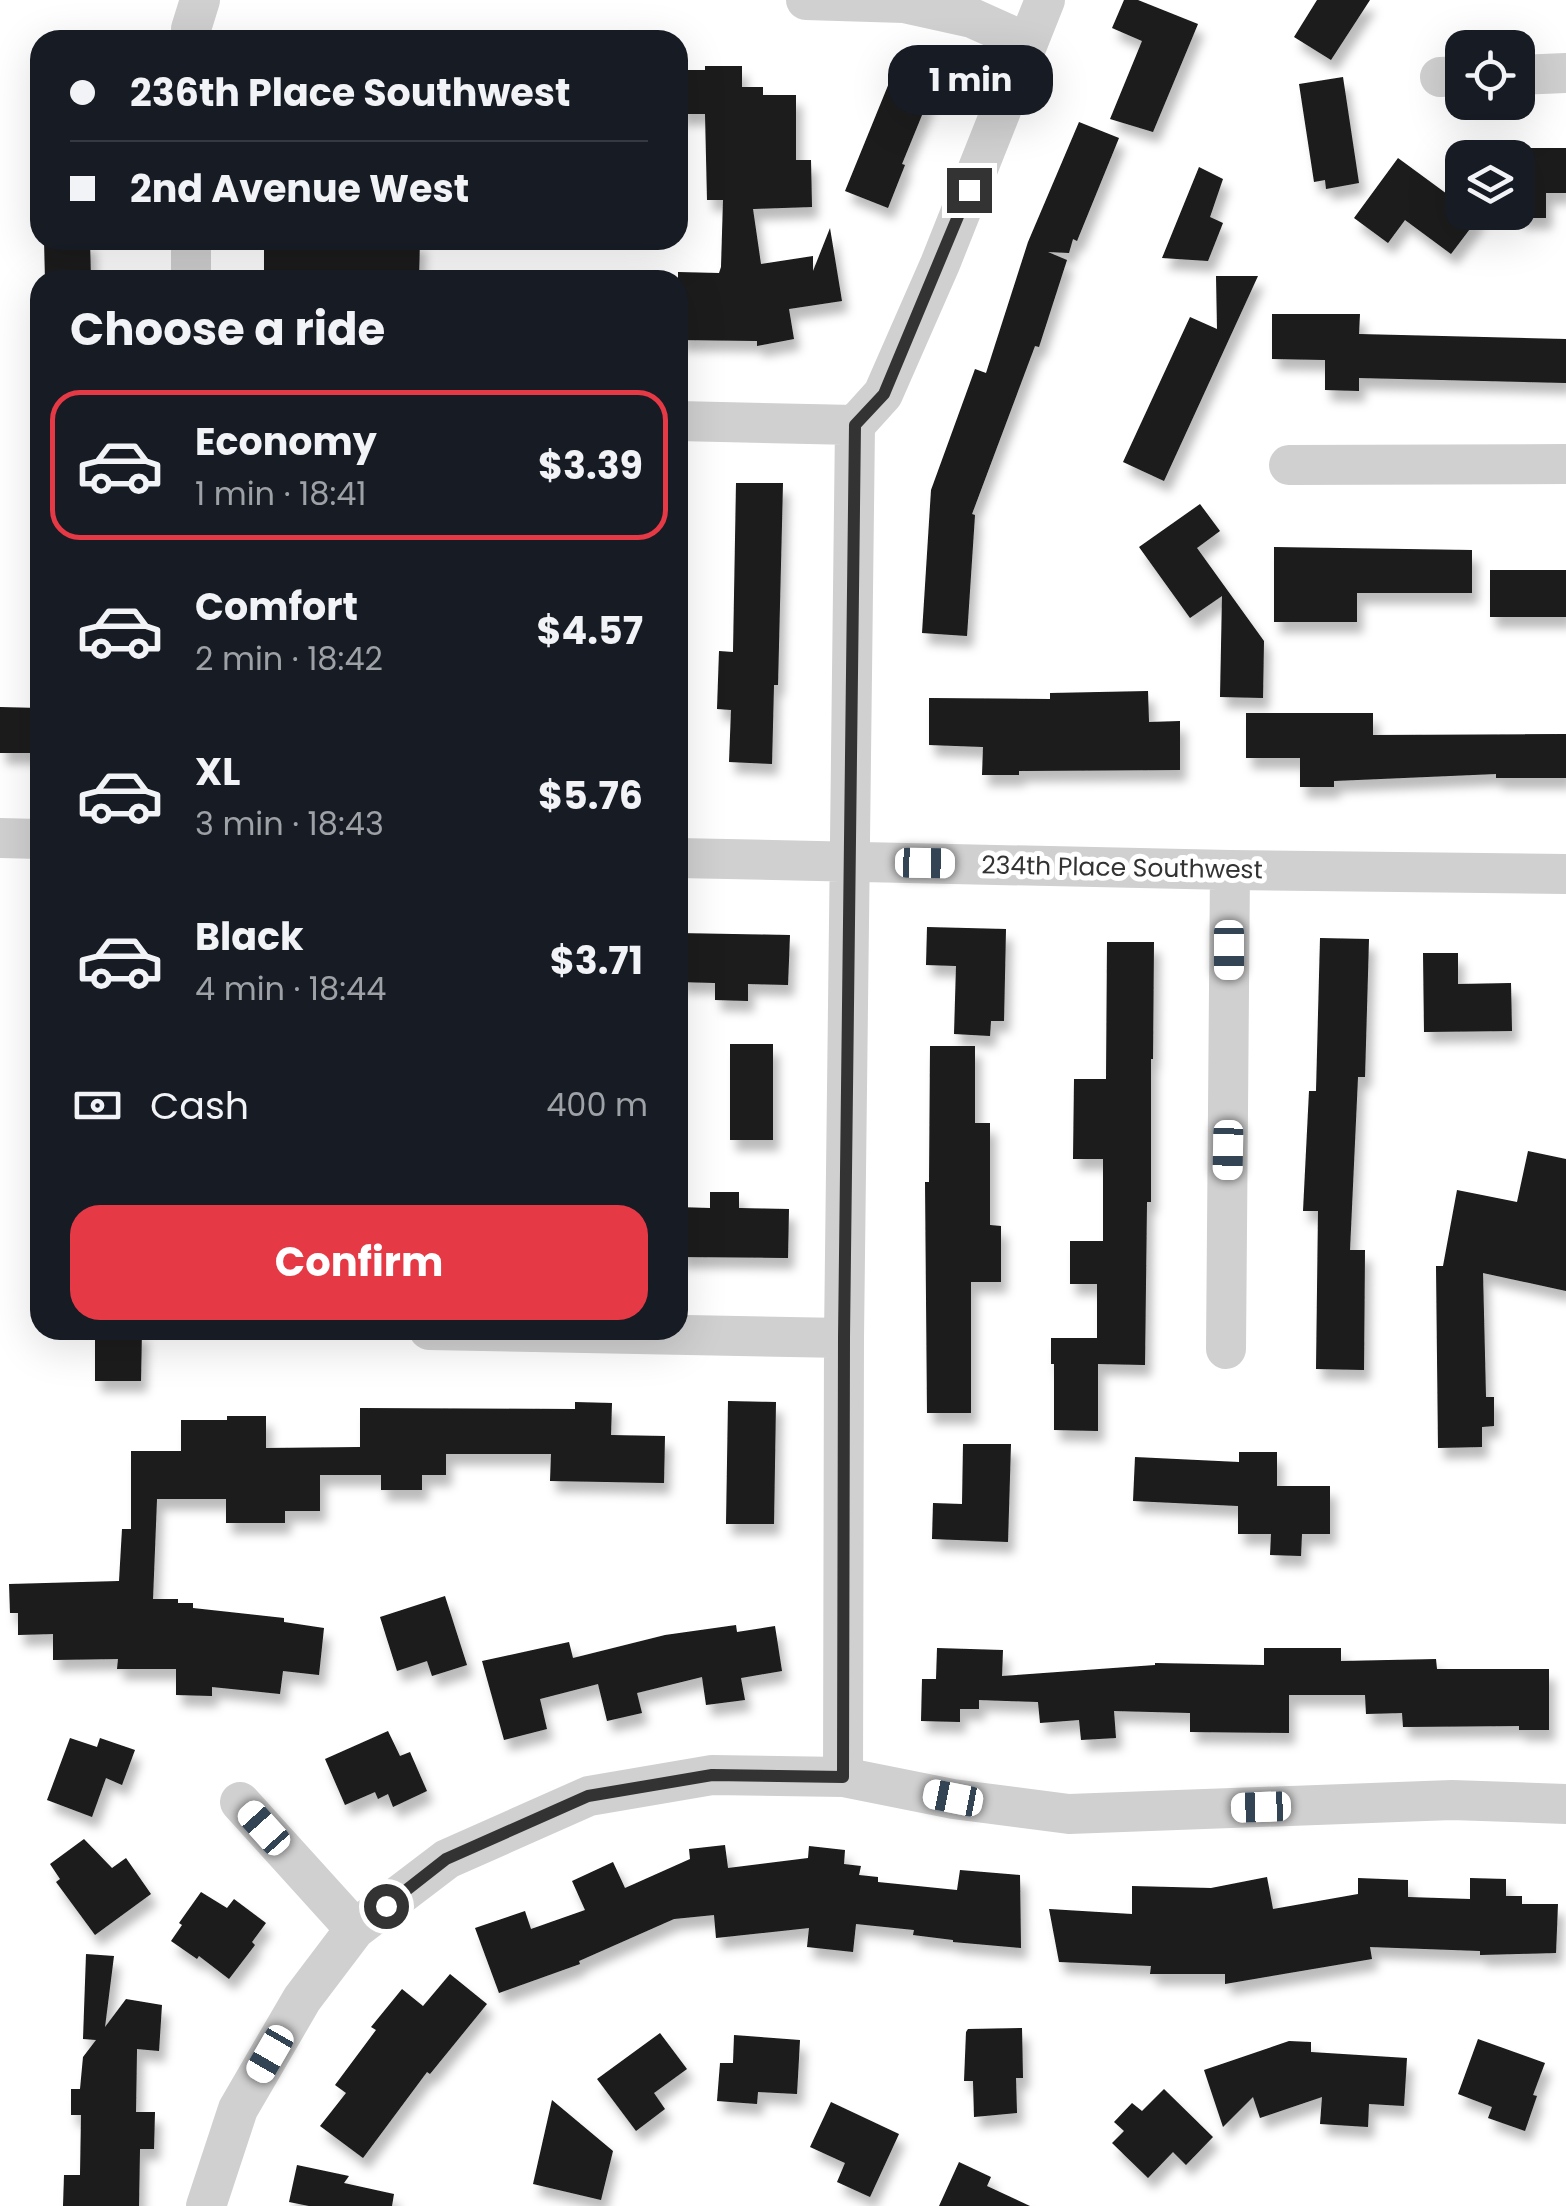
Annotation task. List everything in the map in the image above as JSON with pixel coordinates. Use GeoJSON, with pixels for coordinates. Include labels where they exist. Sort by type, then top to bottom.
{"type":"FeatureCollection","features":[{"type":"Feature","properties":{"kind":"street"},"geometry":{"type":"LineString","coordinates":[[191,30],[200,0]]}},
{"type":"Feature","properties":{"kind":"street"},"geometry":{"type":"LineString","coordinates":[[806,0],[904,3],[972,18],[1028,43]]}},
{"type":"Feature","properties":{"kind":"street"},"geometry":{"type":"LineString","coordinates":[[843,1777],[855,425],[884,394],[1045,0]]}},
{"type":"Feature","properties":{"kind":"street"},"geometry":{"type":"LineString","coordinates":[[1535,74],[1566,73]]}},
{"type":"Feature","properties":{"kind":"street"},"geometry":{"type":"LineString","coordinates":[[688,421],[855,425]]}},
{"type":"Feature","properties":{"kind":"street"},"geometry":{"type":"LineString","coordinates":[[1289,465],[1566,464]]}},
{"type":"Feature","properties":{"kind":"street"},"geometry":{"type":"LineString","coordinates":[[0,838],[30,839]]}},
{"type":"Feature","properties":{"kind":"street","name":"234th Place Southwest"},"geometry":{"type":"LineString","coordinates":[[688,858],[1566,874]]}},
{"type":"Feature","properties":{"kind":"street"},"geometry":{"type":"LineString","coordinates":[[1226,1350],[1230,870]]}},
{"type":"Feature","properties":{"kind":"street"},"geometry":{"type":"LineString","coordinates":[[688,1335],[844,1338]]}},
{"type":"Feature","properties":{"kind":"street"},"geometry":{"type":"LineString","coordinates":[[208,2200],[238,2110],[302,1999],[355,1929],[446,1859],[588,1796],[712,1775],[843,1777],[953,1798],[1070,1814],[1452,1800],[1566,1804]]}},
{"type":"Feature","properties":{"kind":"street"},"geometry":{"type":"LineString","coordinates":[[240,1802],[355,1929]]}},
{"type":"Feature","properties":{"kind":"building"},"geometry":{"type":"Polygon","coordinates":[[[1124,0],[1138,0],[1198,24],[1153,132],[1110,119],[1142,41],[1112,28],[1124,0]]]}},
{"type":"Feature","properties":{"kind":"building"},"geometry":{"type":"Polygon","coordinates":[[[1317,0],[1370,0],[1331,60],[1294,37],[1317,0]]]}},
{"type":"Feature","properties":{"kind":"building"},"geometry":{"type":"Polygon","coordinates":[[[705,66],[742,66],[742,87],[763,87],[763,95],[796,95],[796,160],[811,160],[812,207],[753,209],[761,264],[813,256],[813,271],[830,228],[842,301],[789,309],[794,339],[757,346],[757,341],[688,340],[688,272],[719,273],[721,267],[723,200],[707,200],[705,114],[688,114],[688,70],[705,70],[705,66]]]}},
{"type":"Feature","properties":{"kind":"building"},"geometry":{"type":"Polygon","coordinates":[[[1343,77],[1359,183],[1326,189],[1325,180],[1314,182],[1299,84],[1343,77]]]}},
{"type":"Feature","properties":{"kind":"building"},"geometry":{"type":"Polygon","coordinates":[[[889,83],[929,98],[888,208],[845,191],[889,83]]]}},
{"type":"Feature","properties":{"kind":"building"},"geometry":{"type":"Polygon","coordinates":[[[1079,122],[1119,138],[1077,241],[1073,239],[1069,253],[1048,252],[1067,260],[1039,347],[1035,346],[972,514],[975,515],[967,636],[922,633],[931,490],[975,369],[986,373],[1028,242],[1079,122]]]}},
{"type":"Feature","properties":{"kind":"building"},"geometry":{"type":"Polygon","coordinates":[[[1535,148],[1566,148],[1566,193],[1546,193],[1546,218],[1535,218],[1535,148]]]}},
{"type":"Feature","properties":{"kind":"building"},"geometry":{"type":"Polygon","coordinates":[[[1398,158],[1445,193],[1445,230],[1469,230],[1451,254],[1405,220],[1388,243],[1354,218],[1398,158]]]}},
{"type":"Feature","properties":{"kind":"building"},"geometry":{"type":"Polygon","coordinates":[[[1199,167],[1223,179],[1210,217],[1223,223],[1208,261],[1162,258],[1199,167]]]}},
{"type":"Feature","properties":{"kind":"building"},"geometry":{"type":"Polygon","coordinates":[[[44,250],[90,250],[91,270],[45,270],[44,250]]]}},
{"type":"Feature","properties":{"kind":"building"},"geometry":{"type":"Polygon","coordinates":[[[264,250],[420,250],[419,270],[264,270],[264,250]]]}},
{"type":"Feature","properties":{"kind":"building"},"geometry":{"type":"Polygon","coordinates":[[[1216,276],[1258,276],[1164,481],[1123,462],[1190,317],[1217,329],[1216,276]]]}},
{"type":"Feature","properties":{"kind":"building"},"geometry":{"type":"Polygon","coordinates":[[[1272,314],[1360,314],[1359,334],[1566,339],[1566,383],[1359,378],[1359,391],[1325,390],[1325,360],[1272,359],[1272,314]]]}},
{"type":"Feature","properties":{"kind":"building"},"geometry":{"type":"Polygon","coordinates":[[[736,483],[783,483],[772,764],[729,762],[731,710],[717,709],[719,651],[733,652],[736,483]]]}},
{"type":"Feature","properties":{"kind":"building"},"geometry":{"type":"Polygon","coordinates":[[[1200,504],[1220,531],[1197,548],[1264,641],[1263,698],[1220,697],[1222,596],[1190,618],[1139,547],[1200,504]]]}},
{"type":"Feature","properties":{"kind":"building"},"geometry":{"type":"Polygon","coordinates":[[[1274,547],[1472,550],[1472,593],[1357,593],[1357,622],[1274,622],[1274,547]]]}},
{"type":"Feature","properties":{"kind":"building"},"geometry":{"type":"Polygon","coordinates":[[[1490,570],[1566,570],[1566,617],[1490,617],[1490,570]]]}},
{"type":"Feature","properties":{"kind":"building"},"geometry":{"type":"Polygon","coordinates":[[[1148,691],[1149,722],[1180,721],[1180,770],[1019,771],[1019,775],[982,775],[983,747],[929,745],[929,698],[1050,699],[1050,693],[1148,691]]]}},
{"type":"Feature","properties":{"kind":"building"},"geometry":{"type":"Polygon","coordinates":[[[0,707],[30,708],[30,753],[0,753],[0,707]]]}},
{"type":"Feature","properties":{"kind":"building"},"geometry":{"type":"Polygon","coordinates":[[[1246,713],[1373,713],[1373,735],[1566,734],[1566,778],[1496,778],[1496,774],[1334,781],[1334,787],[1300,787],[1300,758],[1246,758],[1246,713]]]}},
{"type":"Feature","properties":{"kind":"building"},"geometry":{"type":"Polygon","coordinates":[[[927,927],[1006,929],[1004,1021],[991,1021],[990,1036],[954,1034],[956,966],[926,965],[927,927]]]}},
{"type":"Feature","properties":{"kind":"building"},"geometry":{"type":"Polygon","coordinates":[[[688,933],[790,935],[788,985],[748,984],[748,1001],[715,1000],[715,983],[688,982],[688,933]]]}},
{"type":"Feature","properties":{"kind":"building"},"geometry":{"type":"Polygon","coordinates":[[[1320,938],[1369,939],[1365,1077],[1358,1077],[1350,1250],[1365,1250],[1364,1370],[1316,1369],[1318,1211],[1303,1211],[1309,1091],[1316,1091],[1320,938]]]}},
{"type":"Feature","properties":{"kind":"building"},"geometry":{"type":"Polygon","coordinates":[[[1107,942],[1154,942],[1145,1365],[1098,1364],[1098,1431],[1054,1430],[1051,1338],[1097,1338],[1097,1284],[1070,1284],[1070,1241],[1103,1241],[1103,1159],[1073,1159],[1074,1079],[1106,1079],[1107,942]]]}},
{"type":"Feature","properties":{"kind":"building"},"geometry":{"type":"Polygon","coordinates":[[[1423,953],[1458,953],[1458,984],[1511,983],[1512,1031],[1424,1032],[1423,953]]]}},
{"type":"Feature","properties":{"kind":"building"},"geometry":{"type":"Polygon","coordinates":[[[730,1044],[773,1044],[773,1140],[730,1140],[730,1044]]]}},
{"type":"Feature","properties":{"kind":"building"},"geometry":{"type":"Polygon","coordinates":[[[930,1046],[975,1046],[975,1123],[990,1123],[990,1225],[1001,1226],[1001,1282],[971,1282],[971,1413],[927,1413],[925,1182],[929,1182],[930,1046]]]}},
{"type":"Feature","properties":{"kind":"building"},"geometry":{"type":"Polygon","coordinates":[[[1528,1151],[1566,1159],[1566,1291],[1483,1273],[1486,1397],[1494,1397],[1494,1426],[1482,1427],[1482,1447],[1438,1448],[1436,1266],[1443,1266],[1457,1190],[1517,1202],[1528,1151]]]}},
{"type":"Feature","properties":{"kind":"building"},"geometry":{"type":"Polygon","coordinates":[[[710,1192],[739,1192],[739,1208],[789,1209],[788,1258],[688,1257],[688,1207],[710,1208],[710,1192]]]}},
{"type":"Feature","properties":{"kind":"building"},"geometry":{"type":"Polygon","coordinates":[[[95,1340],[142,1340],[141,1381],[95,1381],[95,1340]]]}},
{"type":"Feature","properties":{"kind":"building"},"geometry":{"type":"Polygon","coordinates":[[[728,1401],[776,1402],[774,1524],[726,1524],[728,1401]]]}},
{"type":"Feature","properties":{"kind":"building"},"geometry":{"type":"Polygon","coordinates":[[[575,1402],[612,1403],[611,1435],[665,1436],[664,1483],[550,1481],[551,1454],[446,1454],[446,1475],[422,1475],[422,1490],[381,1490],[381,1475],[320,1475],[320,1511],[285,1511],[285,1523],[226,1523],[226,1499],[157,1499],[153,1599],[178,1599],[178,1603],[193,1603],[193,1608],[284,1618],[284,1622],[324,1628],[319,1675],[283,1671],[280,1694],[212,1687],[212,1696],[176,1695],[176,1669],[117,1669],[118,1659],[53,1660],[53,1634],[18,1635],[18,1613],[10,1613],[9,1584],[119,1581],[122,1529],[131,1529],[131,1451],[181,1451],[181,1420],[266,1416],[266,1448],[360,1447],[360,1408],[575,1409],[575,1402]]]}},
{"type":"Feature","properties":{"kind":"building"},"geometry":{"type":"Polygon","coordinates":[[[963,1444],[1011,1444],[1008,1542],[932,1539],[933,1503],[962,1504],[963,1444]]]}},
{"type":"Feature","properties":{"kind":"building"},"geometry":{"type":"Polygon","coordinates":[[[1239,1452],[1277,1452],[1277,1486],[1330,1486],[1330,1534],[1302,1534],[1301,1556],[1270,1555],[1271,1534],[1238,1534],[1238,1506],[1133,1501],[1135,1457],[1239,1462],[1239,1452]]]}},
{"type":"Feature","properties":{"kind":"building"},"geometry":{"type":"Polygon","coordinates":[[[445,1596],[467,1665],[432,1676],[427,1661],[397,1671],[380,1617],[445,1596]]]}},
{"type":"Feature","properties":{"kind":"building"},"geometry":{"type":"Polygon","coordinates":[[[736,1625],[737,1632],[775,1626],[782,1671],[741,1678],[745,1700],[706,1705],[702,1677],[637,1693],[642,1713],[607,1721],[598,1684],[540,1699],[547,1729],[504,1740],[482,1661],[569,1642],[573,1658],[665,1635],[736,1625]]]}},
{"type":"Feature","properties":{"kind":"building"},"geometry":{"type":"Polygon","coordinates":[[[937,1648],[1003,1650],[1002,1676],[1155,1663],[1264,1665],[1264,1648],[1341,1648],[1341,1661],[1436,1659],[1437,1669],[1549,1669],[1549,1730],[1519,1730],[1519,1726],[1403,1727],[1402,1713],[1366,1714],[1365,1695],[1289,1695],[1289,1733],[1190,1732],[1190,1713],[1114,1711],[1116,1738],[1081,1740],[1079,1720],[1040,1723],[1038,1702],[979,1700],[979,1709],[960,1709],[960,1722],[921,1721],[922,1679],[936,1679],[937,1648]]]}},
{"type":"Feature","properties":{"kind":"building"},"geometry":{"type":"Polygon","coordinates":[[[388,1731],[400,1756],[410,1752],[427,1791],[393,1807],[388,1794],[378,1799],[375,1792],[345,1805],[325,1759],[388,1731]]]}},
{"type":"Feature","properties":{"kind":"building"},"geometry":{"type":"Polygon","coordinates":[[[70,1738],[97,1747],[100,1738],[135,1750],[122,1785],[106,1778],[92,1817],[47,1800],[70,1738]]]}},
{"type":"Feature","properties":{"kind":"building"},"geometry":{"type":"Polygon","coordinates":[[[84,1839],[112,1868],[126,1858],[151,1894],[95,1935],[56,1882],[60,1879],[50,1864],[84,1839]]]}},
{"type":"Feature","properties":{"kind":"building"},"geometry":{"type":"Polygon","coordinates":[[[725,1845],[728,1868],[808,1858],[809,1846],[845,1850],[844,1864],[861,1866],[859,1875],[878,1877],[878,1882],[957,1890],[960,1870],[1020,1875],[1021,1948],[953,1942],[913,1935],[914,1930],[856,1924],[853,1952],[807,1947],[809,1928],[716,1938],[714,1915],[674,1919],[579,1961],[580,1964],[499,1993],[475,1928],[525,1911],[531,1929],[585,1910],[572,1881],[613,1862],[625,1888],[690,1859],[689,1849],[725,1845]]]}},
{"type":"Feature","properties":{"kind":"building"},"geometry":{"type":"Polygon","coordinates":[[[1267,1877],[1273,1909],[1358,1894],[1358,1878],[1408,1880],[1408,1897],[1470,1899],[1470,1878],[1506,1879],[1506,1896],[1522,1896],[1522,1904],[1558,1904],[1556,1953],[1480,1955],[1480,1951],[1370,1947],[1372,1959],[1225,1984],[1225,1974],[1150,1974],[1151,1966],[1059,1962],[1049,1909],[1132,1914],[1132,1886],[1211,1888],[1267,1877]]]}},
{"type":"Feature","properties":{"kind":"building"},"geometry":{"type":"Polygon","coordinates":[[[201,1892],[227,1908],[234,1899],[266,1923],[229,1979],[171,1941],[201,1892]]]}},
{"type":"Feature","properties":{"kind":"building"},"geometry":{"type":"Polygon","coordinates":[[[86,1954],[114,1956],[105,2027],[126,1999],[162,2005],[159,2051],[137,2049],[136,2112],[155,2112],[154,2149],[140,2149],[139,2206],[63,2206],[64,2175],[80,2175],[81,2115],[71,2115],[71,2089],[80,2089],[83,2057],[96,2040],[83,2039],[86,1954]]]}},
{"type":"Feature","properties":{"kind":"building"},"geometry":{"type":"Polygon","coordinates":[[[450,1974],[487,2004],[430,2074],[427,2072],[363,2158],[320,2126],[346,2093],[335,2085],[376,2030],[371,2027],[402,1989],[423,2006],[450,1974]]]}},
{"type":"Feature","properties":{"kind":"building"},"geometry":{"type":"Polygon","coordinates":[[[1022,2028],[1023,2078],[1016,2078],[1017,2113],[974,2117],[973,2081],[964,2081],[966,2032],[1022,2028]]]}},
{"type":"Feature","properties":{"kind":"building"},"geometry":{"type":"Polygon","coordinates":[[[660,2033],[687,2069],[654,2093],[665,2109],[636,2131],[597,2079],[660,2033]]]}},
{"type":"Feature","properties":{"kind":"building"},"geometry":{"type":"Polygon","coordinates":[[[734,2035],[800,2040],[797,2094],[758,2092],[757,2104],[717,2101],[720,2063],[733,2063],[734,2035]]]}},
{"type":"Feature","properties":{"kind":"building"},"geometry":{"type":"Polygon","coordinates":[[[1478,2039],[1545,2063],[1525,2131],[1488,2118],[1492,2107],[1458,2094],[1478,2039]]]}},
{"type":"Feature","properties":{"kind":"building"},"geometry":{"type":"Polygon","coordinates":[[[1289,2041],[1311,2042],[1311,2052],[1407,2058],[1404,2106],[1369,2104],[1368,2127],[1320,2124],[1322,2097],[1260,2118],[1253,2097],[1223,2127],[1204,2070],[1289,2041]]]}},
{"type":"Feature","properties":{"kind":"building"},"geometry":{"type":"Polygon","coordinates":[[[1164,2089],[1213,2137],[1186,2165],[1173,2152],[1148,2178],[1112,2143],[1124,2131],[1114,2122],[1132,2103],[1142,2111],[1164,2089]]]}},
{"type":"Feature","properties":{"kind":"building"},"geometry":{"type":"Polygon","coordinates":[[[552,2100],[613,2151],[601,2200],[533,2184],[552,2100]]]}},
{"type":"Feature","properties":{"kind":"building"},"geometry":{"type":"Polygon","coordinates":[[[831,2102],[899,2134],[870,2197],[837,2182],[845,2163],[810,2147],[831,2102]]]}},
{"type":"Feature","properties":{"kind":"building"},"geometry":{"type":"Polygon","coordinates":[[[959,2162],[991,2177],[987,2186],[1030,2206],[939,2206],[959,2162]]]}},
{"type":"Feature","properties":{"kind":"building"},"geometry":{"type":"Polygon","coordinates":[[[297,2165],[349,2176],[344,2183],[394,2194],[392,2206],[309,2206],[289,2202],[297,2165]]]}},
{"type":"Feature","properties":{"kind":"route"},"geometry":{"type":"LineString","coordinates":[[386,1906],[446,1859],[588,1796],[712,1775],[843,1777],[855,425],[884,394],[969,190]]}}]}
